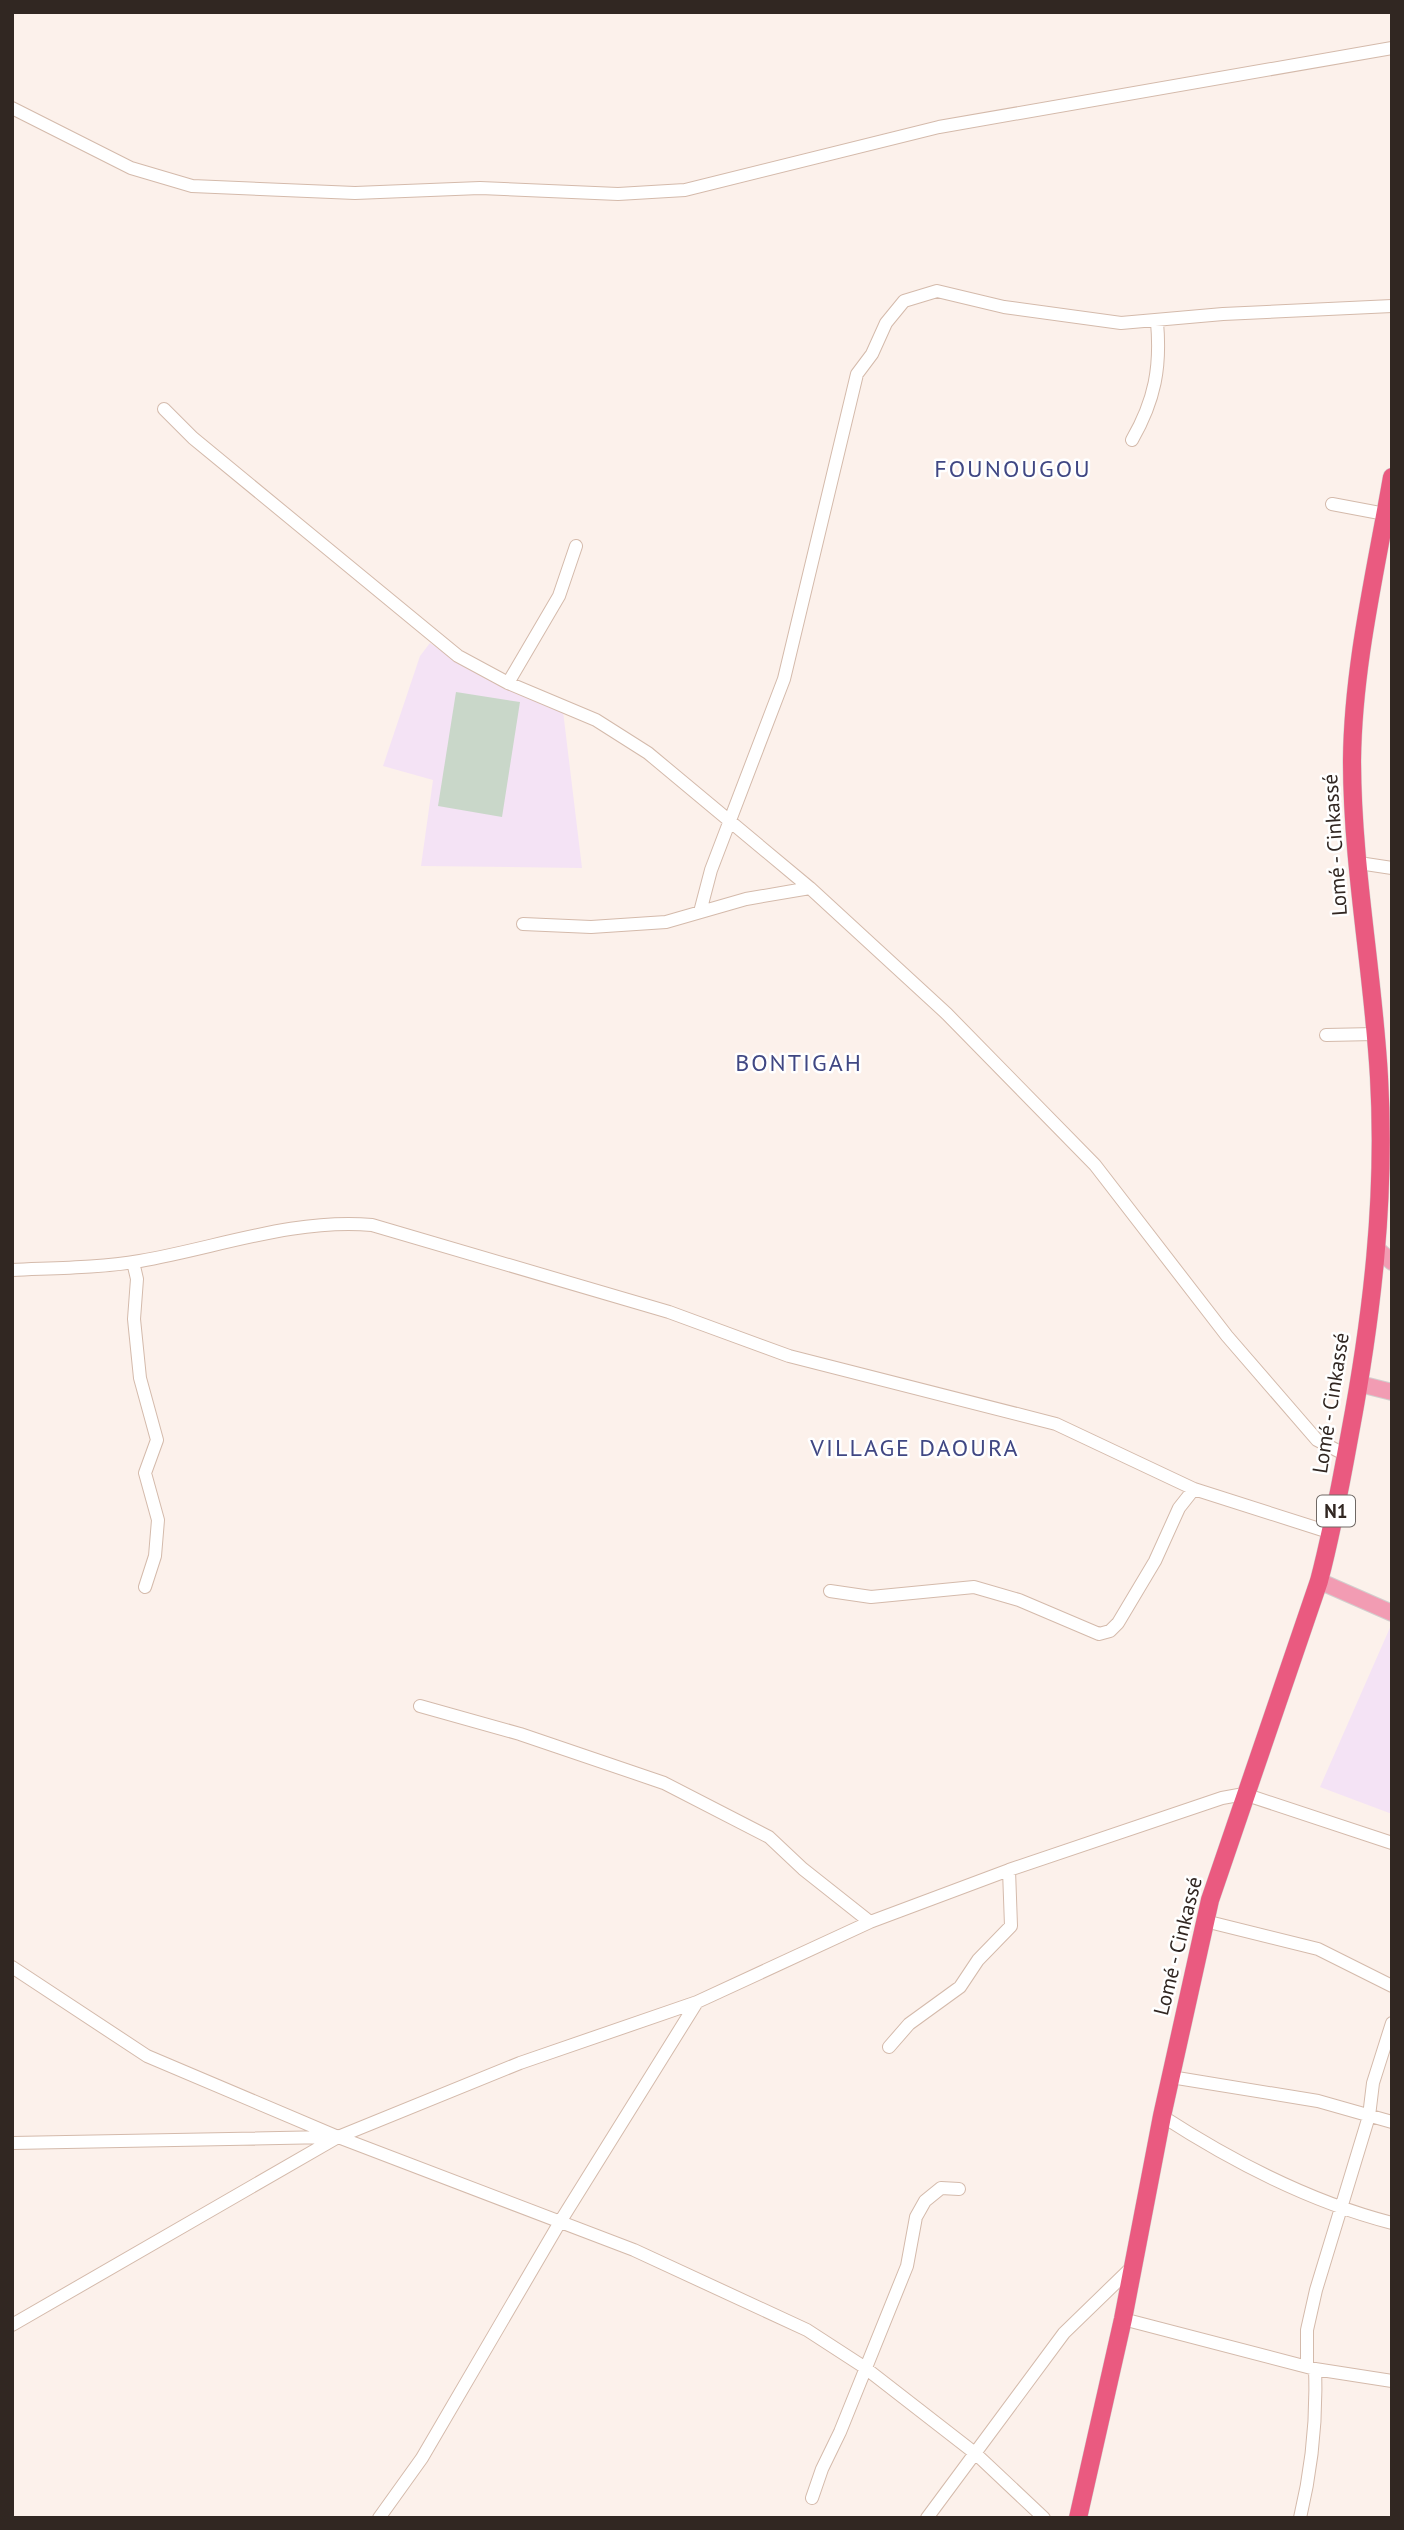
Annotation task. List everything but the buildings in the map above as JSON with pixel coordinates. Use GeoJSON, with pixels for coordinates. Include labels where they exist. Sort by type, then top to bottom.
{"type":"FeatureCollection","features":[{"type":"Feature","properties":{"kind":"highway","name":"Lomé - Cinkassé"},"geometry":{"type":"LineString","coordinates":[[1078,2518],[1123,2319],[1162,2116],[1205,1921],[1244,1794],[1319,1581],[1332,1533],[1360,1384],[1377,1249],[1381,1125],[1376,1034],[1353,824],[1354,715],[1392,477]]}},
{"type":"Feature","properties":{"kind":"main road"},"geometry":{"type":"LineString","coordinates":[[1377,1249],[1392,1262]]}},
{"type":"Feature","properties":{"kind":"main road"},"geometry":{"type":"LineString","coordinates":[[1360,1384],[1392,1392]]}},
{"type":"Feature","properties":{"kind":"main road"},"geometry":{"type":"LineString","coordinates":[[1319,1581],[1392,1613]]}},
{"type":"Feature","properties":{"kind":"street"},"geometry":{"type":"LineString","coordinates":[[12,108],[131,168],[192,186],[355,193],[480,188],[618,194],[685,190],[939,127],[1392,48]]}},
{"type":"Feature","properties":{"kind":"street"},"geometry":{"type":"LineString","coordinates":[[700,912],[711,870],[784,679],[858,374],[873,354],[886,323],[904,301],[937,291],[1004,307],[1121,323],[1157,322],[1223,313],[1392,306]]}},
{"type":"Feature","properties":{"kind":"street"},"geometry":{"type":"LineString","coordinates":[[1132,440],[1156,383],[1160,356],[1157,322]]}},
{"type":"Feature","properties":{"kind":"street"},"geometry":{"type":"LineString","coordinates":[[164,409],[193,438],[458,656],[508,683],[596,720],[648,752],[730,824],[810,888],[947,1014],[1096,1165],[1227,1336],[1317,1440],[1346,1455]]}},
{"type":"Feature","properties":{"kind":"street"},"geometry":{"type":"LineString","coordinates":[[1332,504],[1385,514]]}},
{"type":"Feature","properties":{"kind":"street"},"geometry":{"type":"LineString","coordinates":[[508,683],[559,596],[576,546]]}},
{"type":"Feature","properties":{"kind":"street"},"geometry":{"type":"LineString","coordinates":[[1359,863],[1392,868]]}},
{"type":"Feature","properties":{"kind":"street"},"geometry":{"type":"LineString","coordinates":[[523,924],[567,927],[666,922],[746,899],[810,888]]}},
{"type":"Feature","properties":{"kind":"street"},"geometry":{"type":"LineString","coordinates":[[1326,1035],[1376,1034]]}},
{"type":"Feature","properties":{"kind":"street"},"geometry":{"type":"LineString","coordinates":[[12,1270],[133,1262],[308,1226],[345,1222],[372,1225],[669,1312],[789,1356],[1056,1424],[1194,1489],[1332,1533]]}},
{"type":"Feature","properties":{"kind":"street"},"geometry":{"type":"LineString","coordinates":[[133,1262],[136,1279],[134,1319],[140,1378],[157,1440],[145,1473],[158,1520],[155,1556],[145,1587]]}},
{"type":"Feature","properties":{"kind":"street"},"geometry":{"type":"LineString","coordinates":[[830,1591],[871,1597],[974,1587],[1019,1600],[1099,1634],[1110,1631],[1118,1623],[1155,1561],[1179,1508],[1194,1489]]}},
{"type":"Feature","properties":{"kind":"street"},"geometry":{"type":"LineString","coordinates":[[420,1706],[520,1734],[664,1783],[769,1837],[803,1869],[870,1922]]}},
{"type":"Feature","properties":{"kind":"street"},"geometry":{"type":"LineString","coordinates":[[12,2325],[338,2137],[520,2063],[697,2002],[870,1922],[1009,1870],[1222,1798],[1244,1794],[1392,1843]]}},
{"type":"Feature","properties":{"kind":"street"},"geometry":{"type":"LineString","coordinates":[[889,2047],[909,2024],[960,1987],[978,1960],[1011,1926],[1009,1870]]}},
{"type":"Feature","properties":{"kind":"street"},"geometry":{"type":"LineString","coordinates":[[1205,1921],[1318,1949],[1392,1986]]}},
{"type":"Feature","properties":{"kind":"street"},"geometry":{"type":"LineString","coordinates":[[12,1967],[147,2056],[338,2137],[634,2250],[807,2330],[864,2367],[976,2454],[1044,2518]]}},
{"type":"Feature","properties":{"kind":"street"},"geometry":{"type":"LineString","coordinates":[[379,2518],[422,2458],[560,2222],[697,2002]]}},
{"type":"Feature","properties":{"kind":"street"},"geometry":{"type":"LineString","coordinates":[[1300,2518],[1310,2473],[1317,2408],[1307,2330],[1369,2116],[1373,2083],[1392,2023]]}},
{"type":"Feature","properties":{"kind":"street"},"geometry":{"type":"LineString","coordinates":[[1171,2077],[1318,2101],[1392,2122]]}},
{"type":"Feature","properties":{"kind":"street"},"geometry":{"type":"LineString","coordinates":[[1162,2116],[1253,2169],[1340,2209],[1392,2222]]}},
{"type":"Feature","properties":{"kind":"street"},"geometry":{"type":"LineString","coordinates":[[12,2143],[338,2137]]}},
{"type":"Feature","properties":{"kind":"street"},"geometry":{"type":"LineString","coordinates":[[812,2498],[906,2266],[916,2217],[925,2201],[941,2188],[959,2189]]}},
{"type":"Feature","properties":{"kind":"street"},"geometry":{"type":"LineString","coordinates":[[927,2518],[1065,2333],[1132,2267]]}},
{"type":"Feature","properties":{"kind":"street"},"geometry":{"type":"LineString","coordinates":[[1123,2319],[1311,2367],[1392,2381]]}},
{"type":"Feature","properties":{"kind":"shaded area"},"geometry":{"type":"Polygon","coordinates":[[[430,643],[461,664],[563,711],[582,868],[421,866],[433,780],[383,766],[420,656],[430,643]]]}},
{"type":"Feature","properties":{"kind":"shaded area"},"geometry":{"type":"Polygon","coordinates":[[[1392,1623],[1392,1814],[1320,1787],[1392,1623]]]}},
{"type":"Feature","properties":{"kind":"green space"},"geometry":{"type":"Polygon","coordinates":[[[456,692],[520,702],[502,817],[438,806],[456,692]]]}},
{"type":"Feature","properties":{"kind":"district","name":"FOUNOUGOU"},"geometry":{"type":"Point","coordinates":[1013,469]}},
{"type":"Feature","properties":{"kind":"district","name":"BONTIGAH"},"geometry":{"type":"Point","coordinates":[799,1063]}},
{"type":"Feature","properties":{"kind":"district","name":"VILLAGE DAOURA"},"geometry":{"type":"Point","coordinates":[915,1448]}}]}
